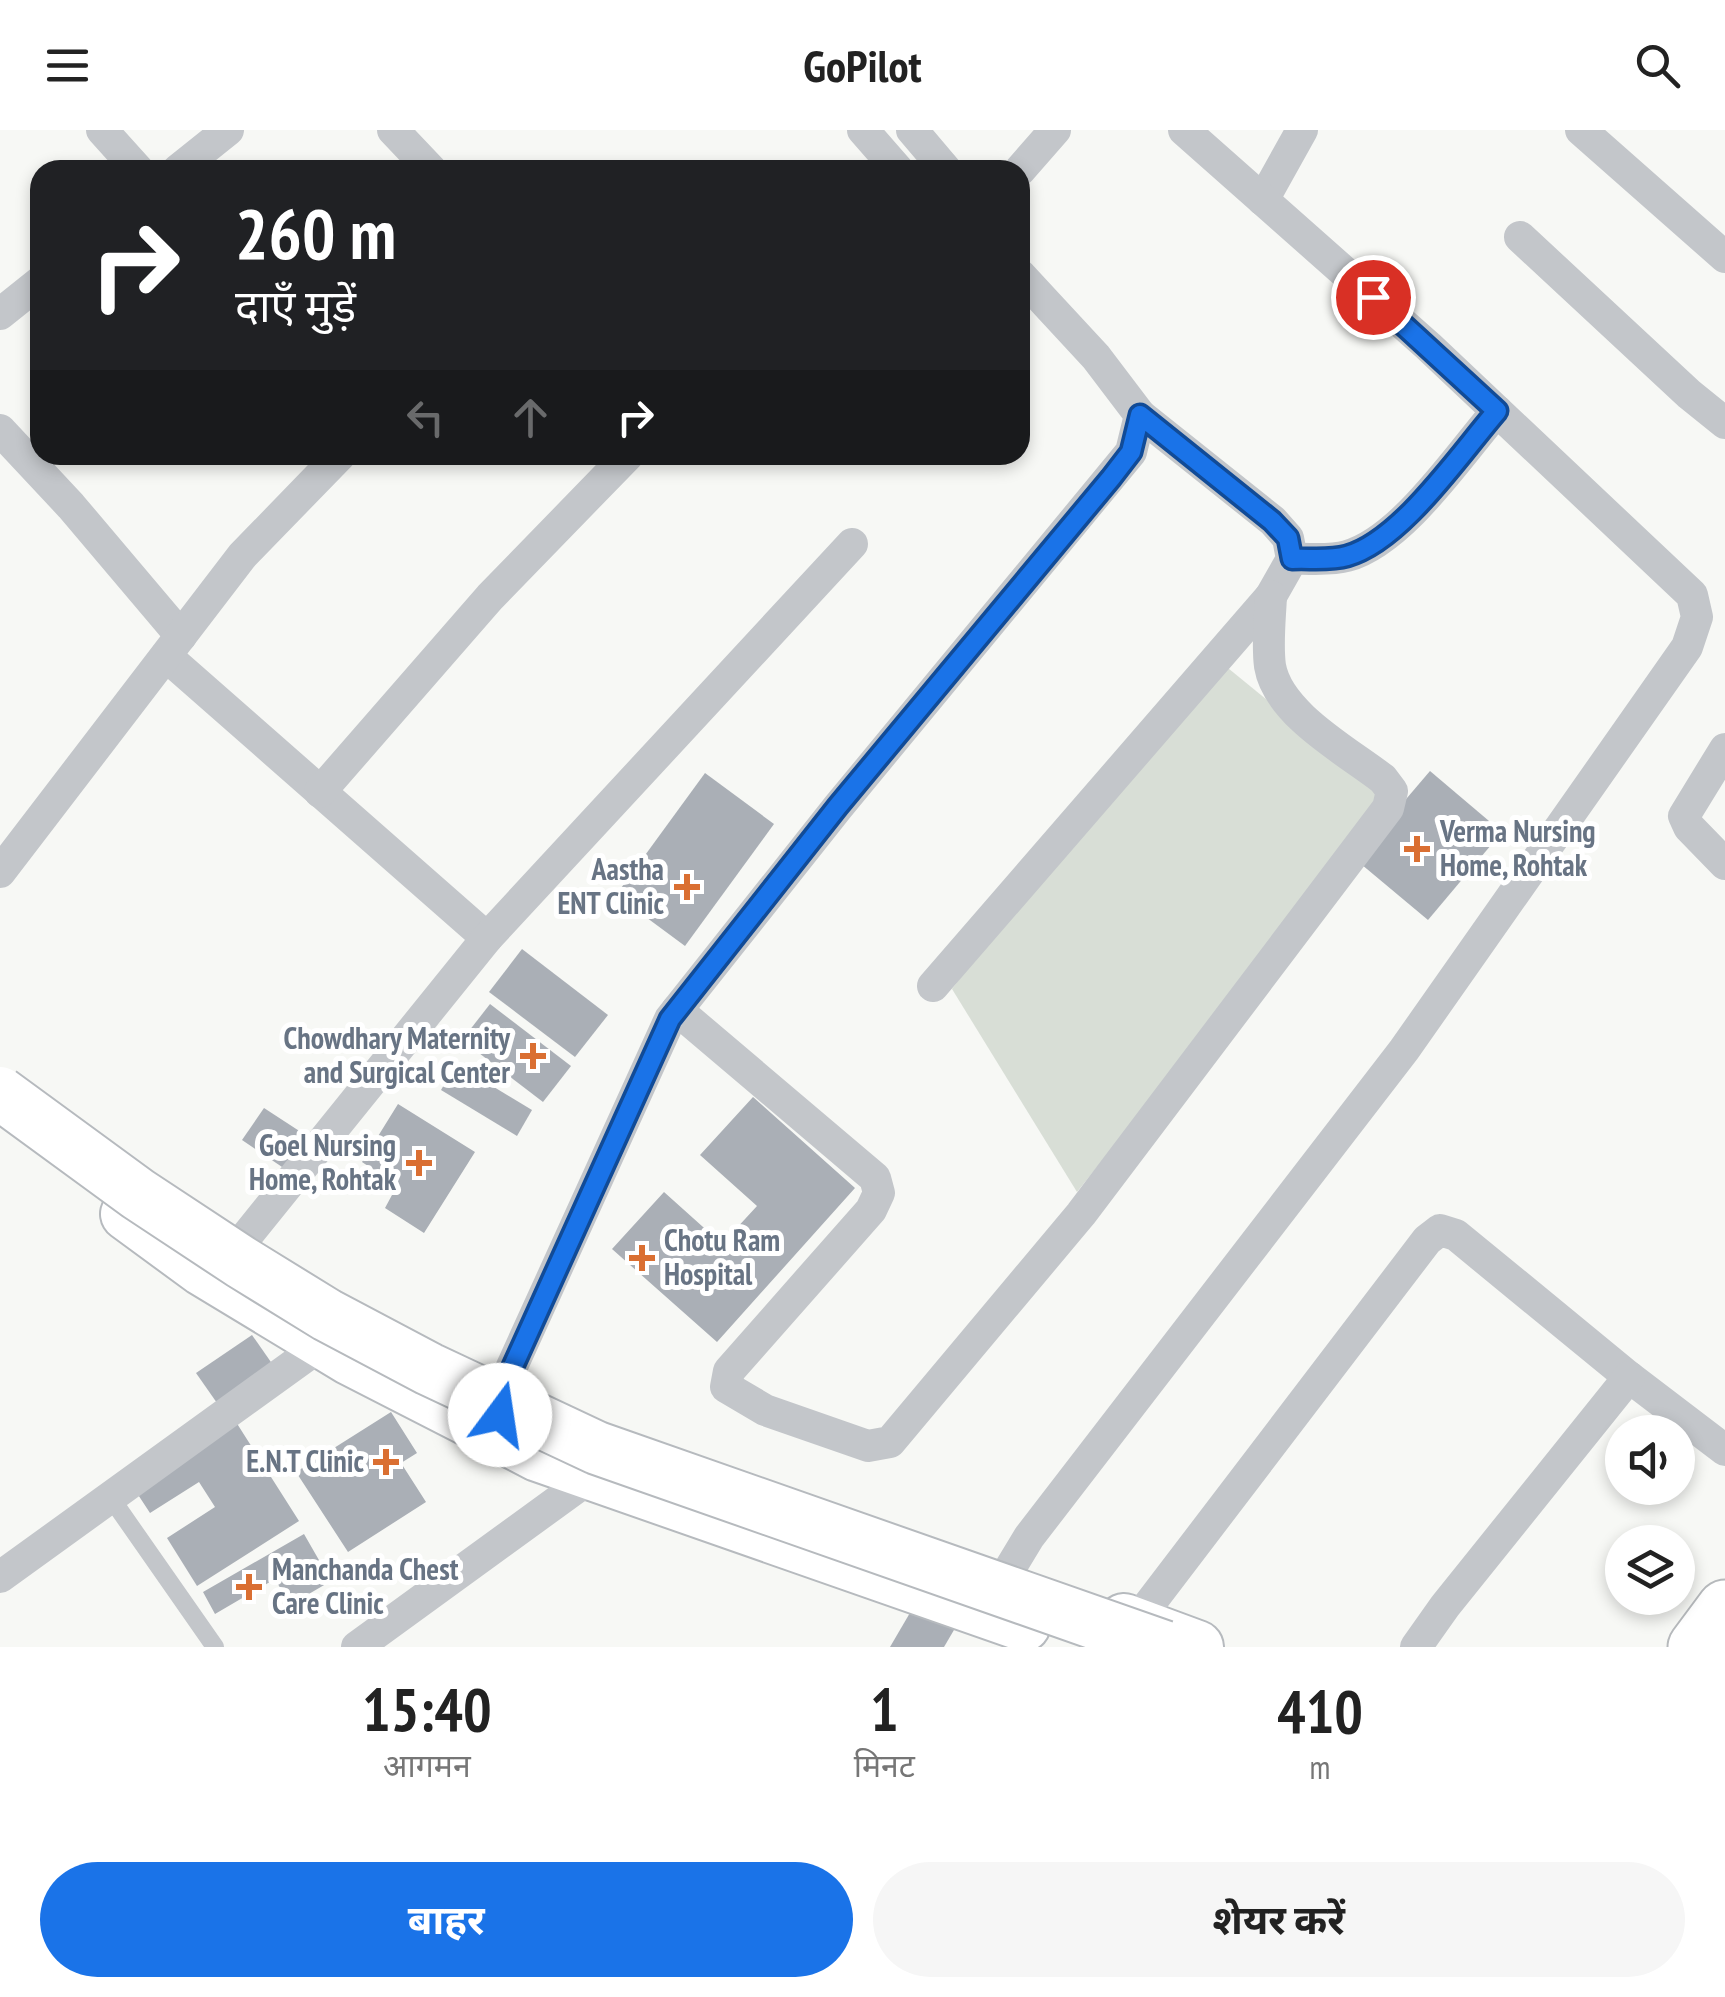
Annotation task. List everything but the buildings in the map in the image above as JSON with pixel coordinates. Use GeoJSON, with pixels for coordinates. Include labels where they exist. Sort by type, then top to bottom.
{"type":"FeatureCollection","features":[{"type":"Feature","properties":{"kind":"highway"},"geometry":{"type":"LineString","coordinates":[[1696,1647],[1725,1608]]}},
{"type":"Feature","properties":{"kind":"main road"},"geometry":{"type":"LineString","coordinates":[[0,1079],[236,1249],[500,1415],[538,1454],[1086,1647]]}},
{"type":"Feature","properties":{"kind":"main road"},"geometry":{"type":"LineString","coordinates":[[0,1093],[138,1194],[327,1315],[429,1370],[597,1448],[1150,1635],[1197,1647]]}},
{"type":"Feature","properties":{"kind":"main road"},"geometry":{"type":"LineString","coordinates":[[0,1122],[202,1269],[324,1343],[500,1415],[551,1420],[809,1518],[1003,1580],[1150,1635]]}},
{"type":"Feature","properties":{"kind":"street"},"geometry":{"type":"LineString","coordinates":[[102,130],[129,160]]}},
{"type":"Feature","properties":{"kind":"street"},"geometry":{"type":"LineString","coordinates":[[190,160],[228,130]]}},
{"type":"Feature","properties":{"kind":"street"},"geometry":{"type":"LineString","coordinates":[[393,130],[421,160]]}},
{"type":"Feature","properties":{"kind":"street"},"geometry":{"type":"LineString","coordinates":[[863,130],[889,160]]}},
{"type":"Feature","properties":{"kind":"street"},"geometry":{"type":"LineString","coordinates":[[912,130],[938,160]]}},
{"type":"Feature","properties":{"kind":"street"},"geometry":{"type":"LineString","coordinates":[[1029,160],[1055,130]]}},
{"type":"Feature","properties":{"kind":"street"},"geometry":{"type":"LineString","coordinates":[[1003,1580],[1029,1537],[1404,1050],[1688,647],[1696,617],[1692,595],[1497,411],[1184,130]]}},
{"type":"Feature","properties":{"kind":"street"},"geometry":{"type":"LineString","coordinates":[[1264,200],[1302,130]]}},
{"type":"Feature","properties":{"kind":"street"},"geometry":{"type":"LineString","coordinates":[[1581,130],[1725,257]]}},
{"type":"Feature","properties":{"kind":"street"},"geometry":{"type":"LineString","coordinates":[[1520,237],[1725,423]]}},
{"type":"Feature","properties":{"kind":"street"},"geometry":{"type":"LineString","coordinates":[[933,986],[1270,596],[1292,559],[1288,538],[1272,521],[1140,415],[1096,358],[1030,286]]}},
{"type":"Feature","properties":{"kind":"street"},"geometry":{"type":"LineString","coordinates":[[0,314],[30,290]]}},
{"type":"Feature","properties":{"kind":"street"},"geometry":{"type":"LineString","coordinates":[[1292,559],[1343,557],[1374,546],[1396,528],[1497,411]]}},
{"type":"Feature","properties":{"kind":"street"},"geometry":{"type":"LineString","coordinates":[[500,1415],[670,1019],[838,806],[1111,478],[1131,452],[1140,415]]}},
{"type":"Feature","properties":{"kind":"street"},"geometry":{"type":"LineString","coordinates":[[0,430],[30,462]]}},
{"type":"Feature","properties":{"kind":"street"},"geometry":{"type":"LineString","coordinates":[[33,465],[71,506],[173,646],[320,792],[487,938]]}},
{"type":"Feature","properties":{"kind":"street"},"geometry":{"type":"LineString","coordinates":[[0,872],[242,556],[330,465]]}},
{"type":"Feature","properties":{"kind":"street"},"geometry":{"type":"LineString","coordinates":[[320,792],[490,598],[618,465]]}},
{"type":"Feature","properties":{"kind":"street"},"geometry":{"type":"LineString","coordinates":[[236,1249],[487,938],[852,544]]}},
{"type":"Feature","properties":{"kind":"street"},"geometry":{"type":"LineString","coordinates":[[678,1010],[875,1178],[879,1193],[871,1210],[729,1371],[726,1387],[764,1410],[868,1446],[890,1442],[1082,1214],[1388,808],[1392,792],[1384,778],[1296,712],[1278,692],[1270,666],[1270,596]]}},
{"type":"Feature","properties":{"kind":"street"},"geometry":{"type":"LineString","coordinates":[[1725,749],[1684,816],[1689,827],[1725,864]]}},
{"type":"Feature","properties":{"kind":"street"},"geometry":{"type":"LineString","coordinates":[[1150,1635],[1427,1240],[1440,1230],[1456,1235],[1725,1450]]}},
{"type":"Feature","properties":{"kind":"street"},"geometry":{"type":"LineString","coordinates":[[0,1578],[324,1343]]}},
{"type":"Feature","properties":{"kind":"street"},"geometry":{"type":"LineString","coordinates":[[1416,1647],[1629,1377]]}},
{"type":"Feature","properties":{"kind":"street"},"geometry":{"type":"LineString","coordinates":[[357,1647],[594,1474]]}},
{"type":"Feature","properties":{"kind":"lane"},"geometry":{"type":"LineString","coordinates":[[110,1498],[215,1647]]}},
{"type":"Feature","properties":{"kind":"shaded area"},"geometry":{"type":"Polygon","coordinates":[[[1212,655],[1382,794],[1077,1192],[952,989],[1185,680],[1212,655]]]}},
{"type":"Feature","properties":{"kind":"place","name":"Verma Nursing Home, Rohtak"},"geometry":{"type":"Point","coordinates":[1417,849]}},
{"type":"Feature","properties":{"kind":"place","name":"Aastha ENT Clinic"},"geometry":{"type":"Point","coordinates":[687,887]}},
{"type":"Feature","properties":{"kind":"place","name":"Chowdhary Maternity and Surgical Center"},"geometry":{"type":"Point","coordinates":[533,1056]}},
{"type":"Feature","properties":{"kind":"place","name":"Goel Nursing Home, Rohtak"},"geometry":{"type":"Point","coordinates":[419,1163]}},
{"type":"Feature","properties":{"kind":"place","name":"Chotu Ram Hospital"},"geometry":{"type":"Point","coordinates":[642,1258]}},
{"type":"Feature","properties":{"kind":"place","name":"E.N.T Clinic"},"geometry":{"type":"Point","coordinates":[386,1462]}},
{"type":"Feature","properties":{"kind":"place","name":"Manchanda Chest Care Clinic"},"geometry":{"type":"Point","coordinates":[249,1587]}},
{"type":"Feature","properties":{"kind":"route"},"geometry":{"type":"LineString","coordinates":[[500,1415],[500,1395],[670,1019],[838,806],[1111,478],[1131,452],[1140,415],[1272,521],[1288,538],[1292,559],[1343,557],[1374,546],[1396,528],[1497,411],[1373,297]]}}]}
